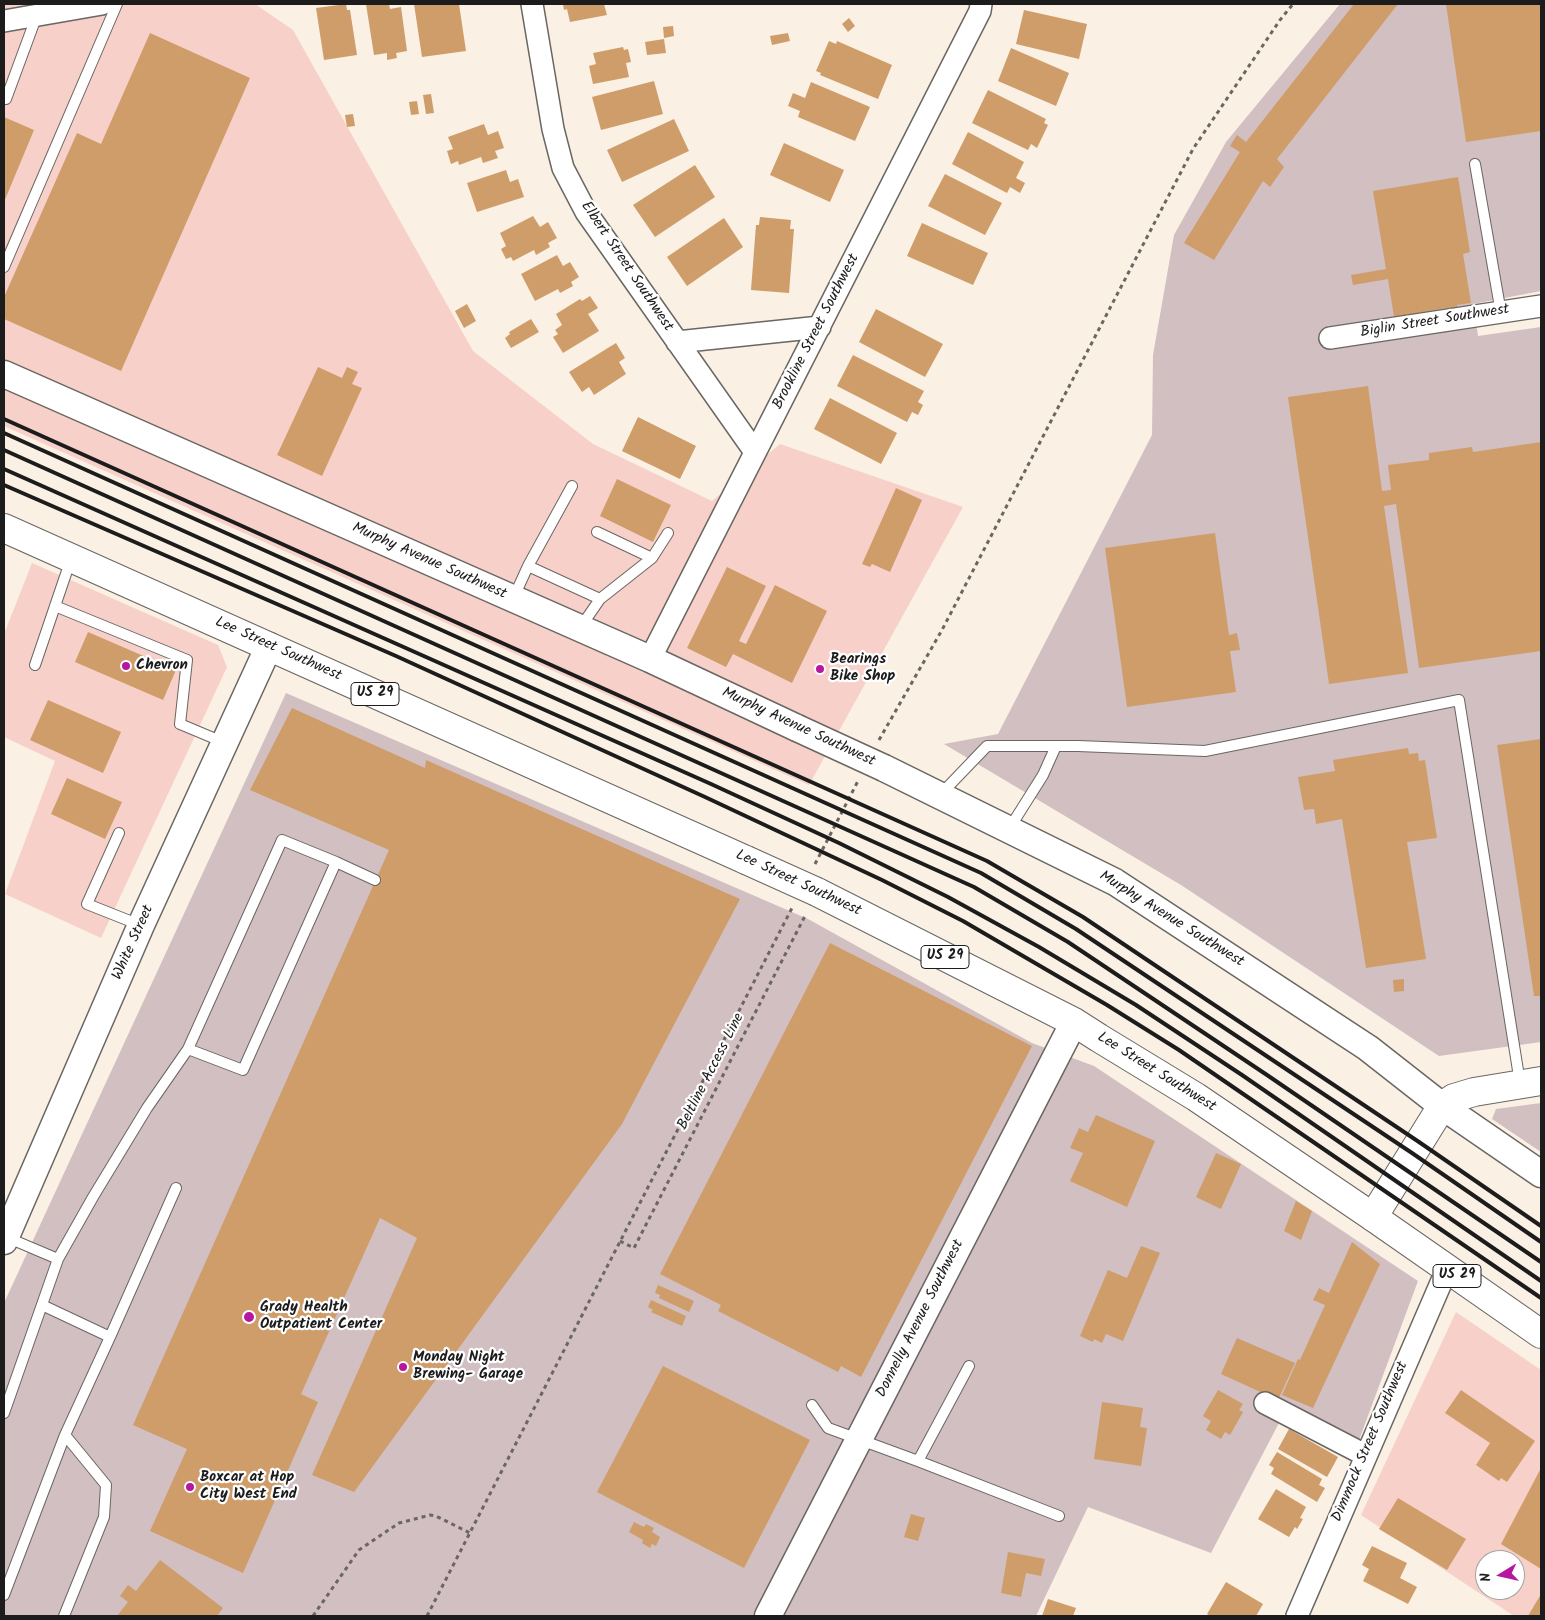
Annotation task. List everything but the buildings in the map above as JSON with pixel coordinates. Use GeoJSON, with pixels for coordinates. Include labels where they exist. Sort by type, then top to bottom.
{"type":"FeatureCollection","features":[{"type":"Feature","properties":{"kind":"main road","name":"Lee Street Southwest"},"geometry":{"type":"LineString","coordinates":[[4,528],[746,860],[807,896],[1074,1022],[1196,1097],[1541,1334]]}},
{"type":"Feature","properties":{"kind":"main road"},"geometry":{"type":"LineString","coordinates":[[1373,1217],[1442,1106],[1454,1098],[1474,1092],[1531,1083]]}},
{"type":"Feature","properties":{"kind":"street"},"geometry":{"type":"LineString","coordinates":[[4,21],[102,4]]}},
{"type":"Feature","properties":{"kind":"street","name":"Elbert Street Southwest"},"geometry":{"type":"LineString","coordinates":[[532,4],[553,128],[564,168],[586,212],[755,452]]}},
{"type":"Feature","properties":{"kind":"street","name":"Brookline Street Southwest"},"geometry":{"type":"LineString","coordinates":[[650,659],[980,11],[981,4]]}},
{"type":"Feature","properties":{"kind":"street","name":"Biglin Street Southwest"},"geometry":{"type":"LineString","coordinates":[[1330,338],[1541,306]]}},
{"type":"Feature","properties":{"kind":"street"},"geometry":{"type":"LineString","coordinates":[[677,342],[820,327]]}},
{"type":"Feature","properties":{"kind":"street","name":"Murphy Avenue Southwest"},"geometry":{"type":"LineString","coordinates":[[4,374],[650,659],[797,728],[872,772],[940,796],[1115,882],[1368,1048],[1442,1106],[1541,1174]]}},
{"type":"Feature","properties":{"kind":"street","name":"White Street"},"geometry":{"type":"LineString","coordinates":[[5,1239],[141,925],[268,646]]}},
{"type":"Feature","properties":{"kind":"street","name":"Donnelly Avenue Southwest"},"geometry":{"type":"LineString","coordinates":[[768,1616],[1074,1022]]}},
{"type":"Feature","properties":{"kind":"street"},"geometry":{"type":"LineString","coordinates":[[4,1208],[28,1185]]}},
{"type":"Feature","properties":{"kind":"street","name":"Dimmock Street Southwest"},"geometry":{"type":"LineString","coordinates":[[1297,1616],[1447,1269]]}},
{"type":"Feature","properties":{"kind":"street"},"geometry":{"type":"LineString","coordinates":[[1265,1403],[1366,1455]]}},
{"type":"Feature","properties":{"kind":"lane"},"geometry":{"type":"LineString","coordinates":[[4,267],[117,4]]}},
{"type":"Feature","properties":{"kind":"lane"},"geometry":{"type":"LineString","coordinates":[[6,99],[37,15]]}},
{"type":"Feature","properties":{"kind":"lane"},"geometry":{"type":"LineString","coordinates":[[1475,164],[1501,312]]}},
{"type":"Feature","properties":{"kind":"lane"},"geometry":{"type":"LineString","coordinates":[[513,599],[528,566],[572,486]]}},
{"type":"Feature","properties":{"kind":"lane"},"geometry":{"type":"LineString","coordinates":[[597,532],[652,558]]}},
{"type":"Feature","properties":{"kind":"lane"},"geometry":{"type":"LineString","coordinates":[[579,628],[600,599],[652,558],[668,533]]}},
{"type":"Feature","properties":{"kind":"lane"},"geometry":{"type":"LineString","coordinates":[[35,665],[71,558]]}},
{"type":"Feature","properties":{"kind":"lane"},"geometry":{"type":"LineString","coordinates":[[528,566],[600,599]]}},
{"type":"Feature","properties":{"kind":"lane"},"geometry":{"type":"LineString","coordinates":[[55,606],[187,660],[180,724],[225,743]]}},
{"type":"Feature","properties":{"kind":"lane"},"geometry":{"type":"LineString","coordinates":[[940,796],[987,746],[1056,746],[1205,751],[1459,700],[1531,1083]]}},
{"type":"Feature","properties":{"kind":"lane"},"geometry":{"type":"LineString","coordinates":[[1009,830],[1043,775],[1056,746]]}},
{"type":"Feature","properties":{"kind":"lane"},"geometry":{"type":"LineString","coordinates":[[119,833],[88,904],[141,925]]}},
{"type":"Feature","properties":{"kind":"lane"},"geometry":{"type":"LineString","coordinates":[[4,1413],[58,1259],[146,1108],[188,1049],[282,840],[375,880]]}},
{"type":"Feature","properties":{"kind":"lane"},"geometry":{"type":"LineString","coordinates":[[188,1049],[243,1070],[336,862]]}},
{"type":"Feature","properties":{"kind":"lane"},"geometry":{"type":"LineString","coordinates":[[4,1595],[66,1435],[176,1188]]}},
{"type":"Feature","properties":{"kind":"lane"},"geometry":{"type":"LineString","coordinates":[[5,1239],[58,1259]]}},
{"type":"Feature","properties":{"kind":"lane"},"geometry":{"type":"LineString","coordinates":[[42,1305],[110,1337]]}},
{"type":"Feature","properties":{"kind":"lane"},"geometry":{"type":"LineString","coordinates":[[918,1461],[969,1366]]}},
{"type":"Feature","properties":{"kind":"lane"},"geometry":{"type":"LineString","coordinates":[[812,1405],[828,1428],[1059,1516]]}},
{"type":"Feature","properties":{"kind":"lane"},"geometry":{"type":"LineString","coordinates":[[64,1616],[104,1517],[106,1485],[66,1435]]}},
{"type":"Feature","properties":{"kind":"path"},"geometry":{"type":"LineString","coordinates":[[878,741],[942,630],[1193,149],[1280,20],[1293,4]]}},
{"type":"Feature","properties":{"kind":"path"},"geometry":{"type":"LineString","coordinates":[[814,864],[872,772]]}},
{"type":"Feature","properties":{"kind":"path"},"geometry":{"type":"LineString","coordinates":[[427,1616],[620,1241],[807,896]]}},
{"type":"Feature","properties":{"kind":"path","name":"Beltline Access Line"},"geometry":{"type":"LineString","coordinates":[[620,1241],[634,1248],[807,896]]}},
{"type":"Feature","properties":{"kind":"path"},"geometry":{"type":"LineString","coordinates":[[313,1616],[359,1550],[399,1523],[430,1515],[470,1533]]}},
{"type":"Feature","properties":{"kind":"shaded area"},"geometry":{"type":"Polygon","coordinates":[[[4,4],[255,4],[293,30],[473,351],[593,444],[712,501],[780,444],[963,507],[809,785],[4,426],[4,4]]]}},
{"type":"Feature","properties":{"kind":"shaded area"},"geometry":{"type":"Polygon","coordinates":[[[1340,4],[1541,4],[1541,291],[1473,304],[1478,336],[1541,327],[1541,1042],[1439,1056],[1181,885],[944,744],[998,734],[1152,435],[1153,355],[1174,235],[1226,142],[1340,4]]]}},
{"type":"Feature","properties":{"kind":"shaded area"},"geometry":{"type":"Polygon","coordinates":[[[32,563],[218,645],[227,667],[101,938],[5,894],[55,761],[4,737],[4,634],[32,563]]]}},
{"type":"Feature","properties":{"kind":"shaded area"},"geometry":{"type":"Polygon","coordinates":[[[286,693],[808,919],[1032,1043],[1094,1066],[1418,1281],[1352,1459],[1280,1421],[1211,1553],[1088,1507],[1036,1616],[4,1616],[4,1303],[286,693]]]}},
{"type":"Feature","properties":{"kind":"shaded area"},"geometry":{"type":"Polygon","coordinates":[[[1541,1103],[1541,1152],[1492,1119],[1496,1109],[1541,1103]]]}},
{"type":"Feature","properties":{"kind":"shaded area"},"geometry":{"type":"Polygon","coordinates":[[[1456,1312],[1541,1370],[1541,1616],[1514,1616],[1490,1600],[1525,1600],[1525,1550],[1475,1550],[1475,1590],[1361,1515],[1456,1312]]]}},
{"type":"Feature","properties":{"kind":"railway"},"geometry":{"type":"LineString","coordinates":[[4,419],[987,861],[1083,917],[1541,1226]]}},
{"type":"Feature","properties":{"kind":"railway"},"geometry":{"type":"LineString","coordinates":[[4,433],[981,873],[1076,929],[1412,1153],[1541,1242]]}},
{"type":"Feature","properties":{"kind":"railway"},"geometry":{"type":"LineString","coordinates":[[4,450],[974,887],[1068,942],[1541,1262]]}},
{"type":"Feature","properties":{"kind":"railway"},"geometry":{"type":"LineString","coordinates":[[4,469],[711,784],[839,843],[948,897],[1039,947],[1136,1005],[1242,1075],[1541,1281]]}},
{"type":"Feature","properties":{"kind":"railway"},"geometry":{"type":"LineString","coordinates":[[4,485],[396,656],[705,797],[882,880],[963,921],[1107,1005],[1179,1050],[1541,1298]]}},
{"type":"Feature","properties":{"kind":"place","name":"Chevron"},"geometry":{"type":"Point","coordinates":[126,666]}},
{"type":"Feature","properties":{"kind":"place","name":"Bearings Bike Shop"},"geometry":{"type":"Point","coordinates":[820,669]}},
{"type":"Feature","properties":{"kind":"place","name":"Grady Health Outpatient Center"},"geometry":{"type":"Point","coordinates":[249,1317]}},
{"type":"Feature","properties":{"kind":"place","name":"Monday Night Brewing- Garage"},"geometry":{"type":"Point","coordinates":[403,1367]}},
{"type":"Feature","properties":{"kind":"place","name":"Boxcar at Hop City West End"},"geometry":{"type":"Point","coordinates":[190,1487]}}]}
